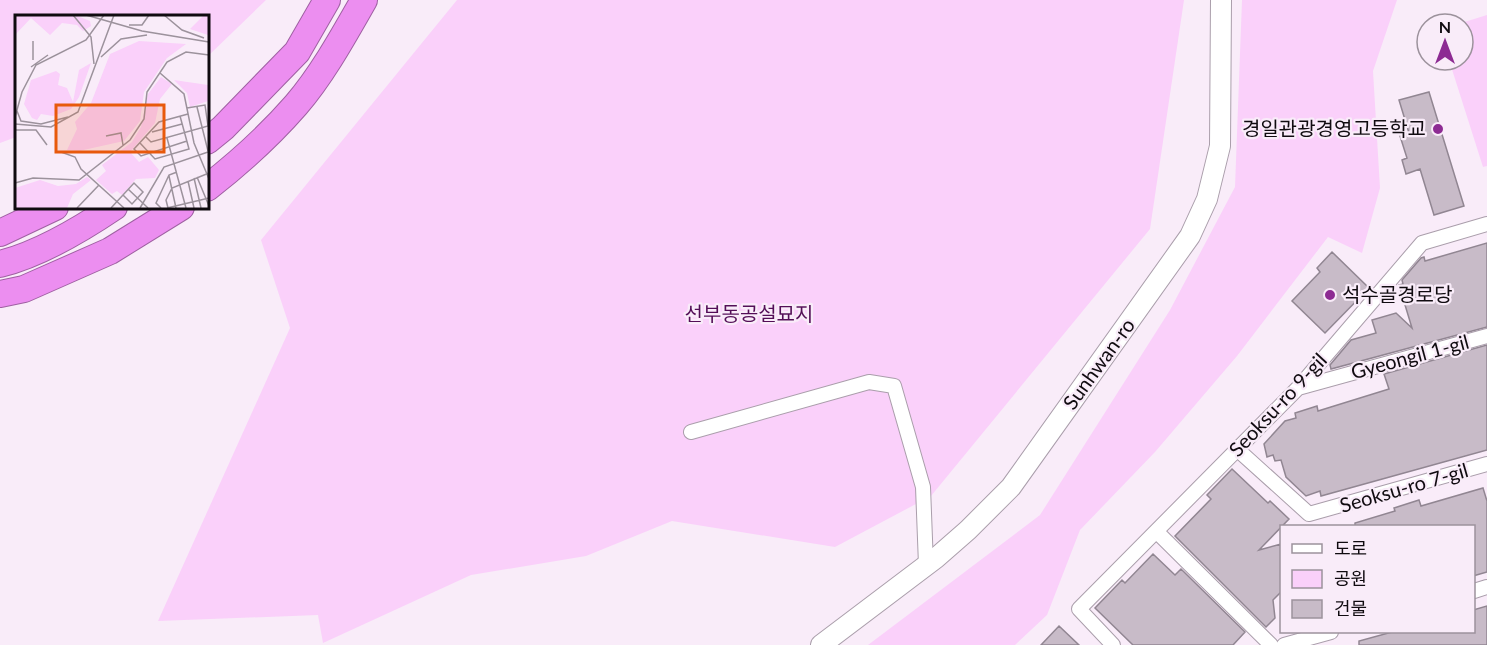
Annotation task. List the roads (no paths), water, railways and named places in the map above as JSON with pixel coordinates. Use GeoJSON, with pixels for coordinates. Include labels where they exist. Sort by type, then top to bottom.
{"type":"FeatureCollection","features":[{"type":"Feature","properties":{"kind":"highway"},"geometry":{"type":"LineString","coordinates":[[208,140],[223,128],[297,52],[327,0]]}},
{"type":"Feature","properties":{"kind":"highway"},"geometry":{"type":"LineString","coordinates":[[208,187],[241,162],[297,104],[340,42],[364,0]]}},
{"type":"Feature","properties":{"kind":"highway"},"geometry":{"type":"LineString","coordinates":[[0,233],[53,208]]}},
{"type":"Feature","properties":{"kind":"highway"},"geometry":{"type":"LineString","coordinates":[[0,264],[19,259],[89,223],[112,208]]}},
{"type":"Feature","properties":{"kind":"highway"},"geometry":{"type":"LineString","coordinates":[[0,294],[24,289],[110,251],[179,208]]}},
{"type":"Feature","properties":{"kind":"main road","name":"Sunhwan-ro"},"geometry":{"type":"LineString","coordinates":[[821,645],[926,565],[968,530],[1011,487],[1190,236],[1207,199],[1220,146],[1221,0]]}},
{"type":"Feature","properties":{"kind":"street","name":"Seoksu-ro 9-gil"},"geometry":{"type":"LineString","coordinates":[[1113,645],[1079,609],[1298,387],[1422,243],[1487,224]]}},
{"type":"Feature","properties":{"kind":"street","name":"Gyeongil 1-gil"},"geometry":{"type":"LineString","coordinates":[[1298,387],[1487,336]]}},
{"type":"Feature","properties":{"kind":"street"},"geometry":{"type":"LineString","coordinates":[[691,432],[869,382],[894,386],[923,487],[926,565]]}},
{"type":"Feature","properties":{"kind":"street","name":"Seoksu-ro 7-gil"},"geometry":{"type":"LineString","coordinates":[[1238,450],[1309,514],[1487,464]]}},
{"type":"Feature","properties":{"kind":"street"},"geometry":{"type":"LineString","coordinates":[[1157,532],[1270,645]]}},
{"type":"Feature","properties":{"kind":"street"},"geometry":{"type":"LineString","coordinates":[[1284,645],[1327,633]]}},
{"type":"Feature","properties":{"kind":"place","name":"경일관광경영고등학교"},"geometry":{"type":"Point","coordinates":[1438,129]}},
{"type":"Feature","properties":{"kind":"place","name":"석수골경로당"},"geometry":{"type":"Point","coordinates":[1330,295]}},
{"type":"Feature","properties":{"kind":"park label","name":"선부동공설묘지"},"geometry":{"type":"Point","coordinates":[749,314]}}]}
